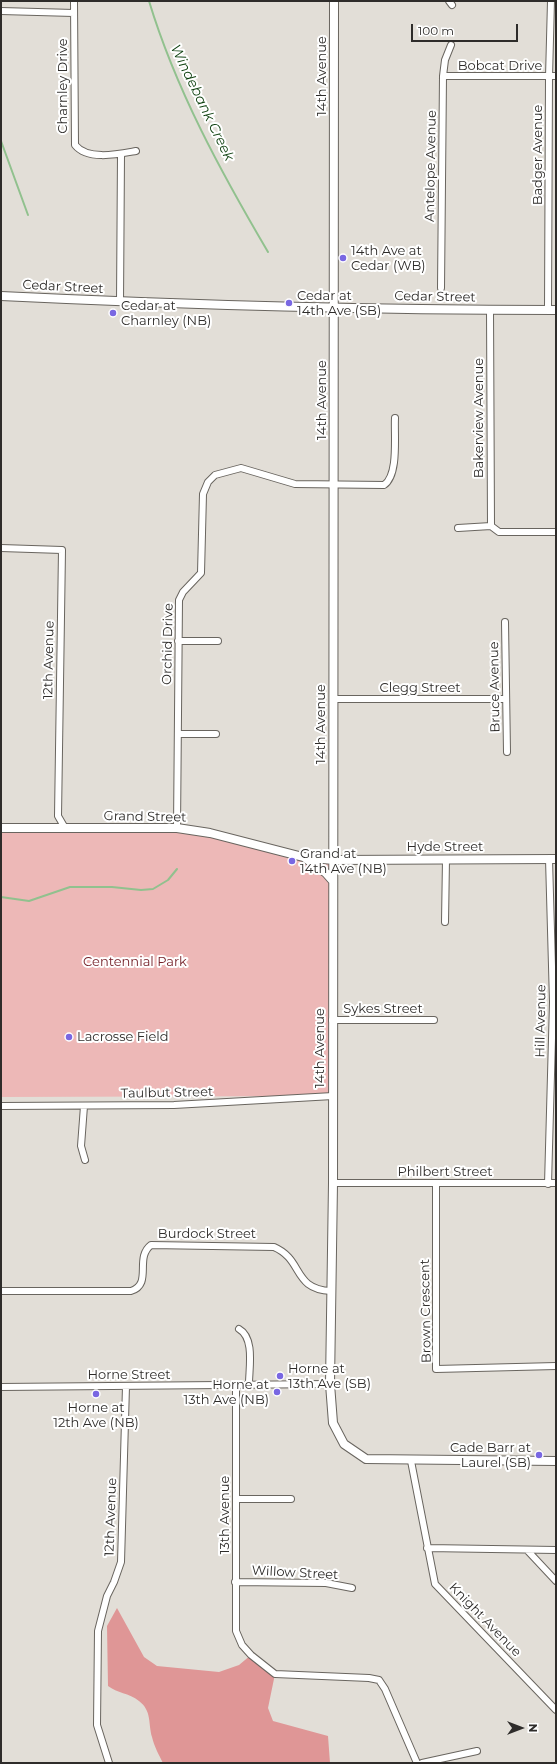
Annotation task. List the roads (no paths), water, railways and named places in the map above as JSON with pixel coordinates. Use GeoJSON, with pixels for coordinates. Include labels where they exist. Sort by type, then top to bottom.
{"type":"FeatureCollection","features":[{"type":"Feature","properties":{"kind":"street","name":"Charnley Drive"},"geometry":{"type":"LineString","coordinates":[[74,1],[75,145],[86,154],[121,154],[136,151]]}},
{"type":"Feature","properties":{"kind":"street","name":"14th Avenue"},"geometry":{"type":"LineString","coordinates":[[334,1],[333,1183],[330,1384],[333,1423],[344,1444],[366,1459],[411,1460]]}},
{"type":"Feature","properties":{"kind":"street","name":"Badger Avenue"},"geometry":{"type":"LineString","coordinates":[[551,1],[549,77],[552,310]]}},
{"type":"Feature","properties":{"kind":"street"},"geometry":{"type":"LineString","coordinates":[[1,12],[74,13]]}},
{"type":"Feature","properties":{"kind":"street","name":"Antelope Avenue"},"geometry":{"type":"LineString","coordinates":[[441,288],[443,76],[445,60],[451,45]]}},
{"type":"Feature","properties":{"kind":"street","name":"Bobcat Drive"},"geometry":{"type":"LineString","coordinates":[[443,76],[556,76]]}},
{"type":"Feature","properties":{"kind":"street"},"geometry":{"type":"LineString","coordinates":[[120,302],[121,154]]}},
{"type":"Feature","properties":{"kind":"street","name":"Cedar Street"},"geometry":{"type":"LineString","coordinates":[[1,296],[120,302],[334,308],[552,310]]}},
{"type":"Feature","properties":{"kind":"street","name":"Bakerview Avenue"},"geometry":{"type":"LineString","coordinates":[[490,310],[491,526]]}},
{"type":"Feature","properties":{"kind":"street","name":"Orchid Drive"},"geometry":{"type":"LineString","coordinates":[[177,828],[178,641],[180,596],[199,576],[202,569],[203,494],[206,486],[211,478],[225,471],[241,468],[289,484],[384,485],[388,482],[394,470],[395,418]]}},
{"type":"Feature","properties":{"kind":"street"},"geometry":{"type":"LineString","coordinates":[[458,528],[491,526],[499,532],[556,532]]}},
{"type":"Feature","properties":{"kind":"street","name":"12th Avenue"},"geometry":{"type":"LineString","coordinates":[[1,548],[62,550],[58,816],[65,828]]}},
{"type":"Feature","properties":{"kind":"street","name":"Bruce Avenue"},"geometry":{"type":"LineString","coordinates":[[505,622],[507,752]]}},
{"type":"Feature","properties":{"kind":"street"},"geometry":{"type":"LineString","coordinates":[[178,641],[218,641]]}},
{"type":"Feature","properties":{"kind":"street","name":"Clegg Street"},"geometry":{"type":"LineString","coordinates":[[334,699],[506,699]]}},
{"type":"Feature","properties":{"kind":"street"},"geometry":{"type":"LineString","coordinates":[[178,734],[216,734]]}},
{"type":"Feature","properties":{"kind":"street","name":"Grand Street"},"geometry":{"type":"LineString","coordinates":[[1,828],[177,828],[210,833],[303,857],[333,860]]}},
{"type":"Feature","properties":{"kind":"street"},"geometry":{"type":"LineString","coordinates":[[303,857],[326,873],[333,881]]}},
{"type":"Feature","properties":{"kind":"street","name":"Hyde Street"},"geometry":{"type":"LineString","coordinates":[[333,860],[552,860]]}},
{"type":"Feature","properties":{"kind":"street"},"geometry":{"type":"LineString","coordinates":[[445,922],[446,860]]}},
{"type":"Feature","properties":{"kind":"street","name":"Hill Avenue"},"geometry":{"type":"LineString","coordinates":[[548,1184],[553,1002],[552,860]]}},
{"type":"Feature","properties":{"kind":"street","name":"Sykes Street"},"geometry":{"type":"LineString","coordinates":[[332,1020],[434,1020]]}},
{"type":"Feature","properties":{"kind":"street","name":"Taulbut Street"},"geometry":{"type":"LineString","coordinates":[[1,1106],[84,1106],[111,1104],[174,1105],[333,1096]]}},
{"type":"Feature","properties":{"kind":"street"},"geometry":{"type":"LineString","coordinates":[[84,1106],[81,1146],[85,1160]]}},
{"type":"Feature","properties":{"kind":"street","name":"Philbert Street"},"geometry":{"type":"LineString","coordinates":[[333,1183],[556,1184]]}},
{"type":"Feature","properties":{"kind":"street","name":"Brown Crescent"},"geometry":{"type":"LineString","coordinates":[[436,1183],[436,1369],[556,1366]]}},
{"type":"Feature","properties":{"kind":"street","name":"Burdock Street"},"geometry":{"type":"LineString","coordinates":[[1,1291],[131,1291],[138,1289],[142,1284],[146,1249],[151,1245],[274,1247],[285,1252],[291,1259],[303,1281],[310,1287],[321,1291],[331,1291]]}},
{"type":"Feature","properties":{"kind":"street"},"geometry":{"type":"LineString","coordinates":[[239,1329],[244,1332],[248,1339],[249,1384]]}},
{"type":"Feature","properties":{"kind":"street","name":"Horne Street"},"geometry":{"type":"LineString","coordinates":[[1,1386],[330,1384]]}},
{"type":"Feature","properties":{"kind":"street","name":"13th Avenue"},"geometry":{"type":"LineString","coordinates":[[236,1385],[236,1631],[242,1645],[251,1655],[275,1674],[369,1678],[379,1680],[385,1689],[417,1763]]}},
{"type":"Feature","properties":{"kind":"street","name":"12th Avenue"},"geometry":{"type":"LineString","coordinates":[[109,1763],[97,1725],[98,1631],[107,1596],[121,1562],[126,1386]]}},
{"type":"Feature","properties":{"kind":"street"},"geometry":{"type":"LineString","coordinates":[[411,1460],[556,1461]]}},
{"type":"Feature","properties":{"kind":"street","name":"Knight Avenue"},"geometry":{"type":"LineString","coordinates":[[411,1460],[435,1584],[556,1710]]}},
{"type":"Feature","properties":{"kind":"street"},"geometry":{"type":"LineString","coordinates":[[236,1499],[291,1499]]}},
{"type":"Feature","properties":{"kind":"street"},"geometry":{"type":"LineString","coordinates":[[427,1548],[556,1550]]}},
{"type":"Feature","properties":{"kind":"street"},"geometry":{"type":"LineString","coordinates":[[527,1550],[556,1581]]}},
{"type":"Feature","properties":{"kind":"street","name":"Willow Street"},"geometry":{"type":"LineString","coordinates":[[236,1582],[326,1583],[352,1588]]}},
{"type":"Feature","properties":{"kind":"street"},"geometry":{"type":"LineString","coordinates":[[422,1763],[477,1751]]}},
{"type":"Feature","properties":{"kind":"waterway","name":"Windebank Creek"},"geometry":{"type":"LineString","coordinates":[[149,1],[172,67],[201,130],[233,192],[268,252]]}},
{"type":"Feature","properties":{"kind":"waterway"},"geometry":{"type":"LineString","coordinates":[[1,141],[28,215]]}},
{"type":"Feature","properties":{"kind":"waterway"},"geometry":{"type":"LineString","coordinates":[[1,897],[29,901],[70,887],[112,887],[141,890],[153,889],[168,880],[177,869]]}},
{"type":"Feature","properties":{"kind":"place","name":"14th Ave at Cedar (WB)"},"geometry":{"type":"Point","coordinates":[343,258]}},
{"type":"Feature","properties":{"kind":"place","name":"Cedar at 14th Ave (SB)"},"geometry":{"type":"Point","coordinates":[289,303]}},
{"type":"Feature","properties":{"kind":"place","name":"Cedar at Charnley (NB)"},"geometry":{"type":"Point","coordinates":[113,313]}},
{"type":"Feature","properties":{"kind":"place","name":"Grand at 14th Ave (NB)"},"geometry":{"type":"Point","coordinates":[292,861]}},
{"type":"Feature","properties":{"kind":"place","name":"Lacrosse Field"},"geometry":{"type":"Point","coordinates":[69,1037]}},
{"type":"Feature","properties":{"kind":"place","name":"Horne at 13th Ave (SB)"},"geometry":{"type":"Point","coordinates":[280,1376]}},
{"type":"Feature","properties":{"kind":"place","name":"Horne at 13th Ave (NB)"},"geometry":{"type":"Point","coordinates":[277,1392]}},
{"type":"Feature","properties":{"kind":"place","name":"Horne at 12th Ave (NB)"},"geometry":{"type":"Point","coordinates":[96,1394]}},
{"type":"Feature","properties":{"kind":"place","name":"Cade Barr at Laurel (SB)"},"geometry":{"type":"Point","coordinates":[539,1455]}},
{"type":"Feature","properties":{"kind":"park label","name":"Centennial Park"},"geometry":{"type":"Point","coordinates":[135,962]}}]}
